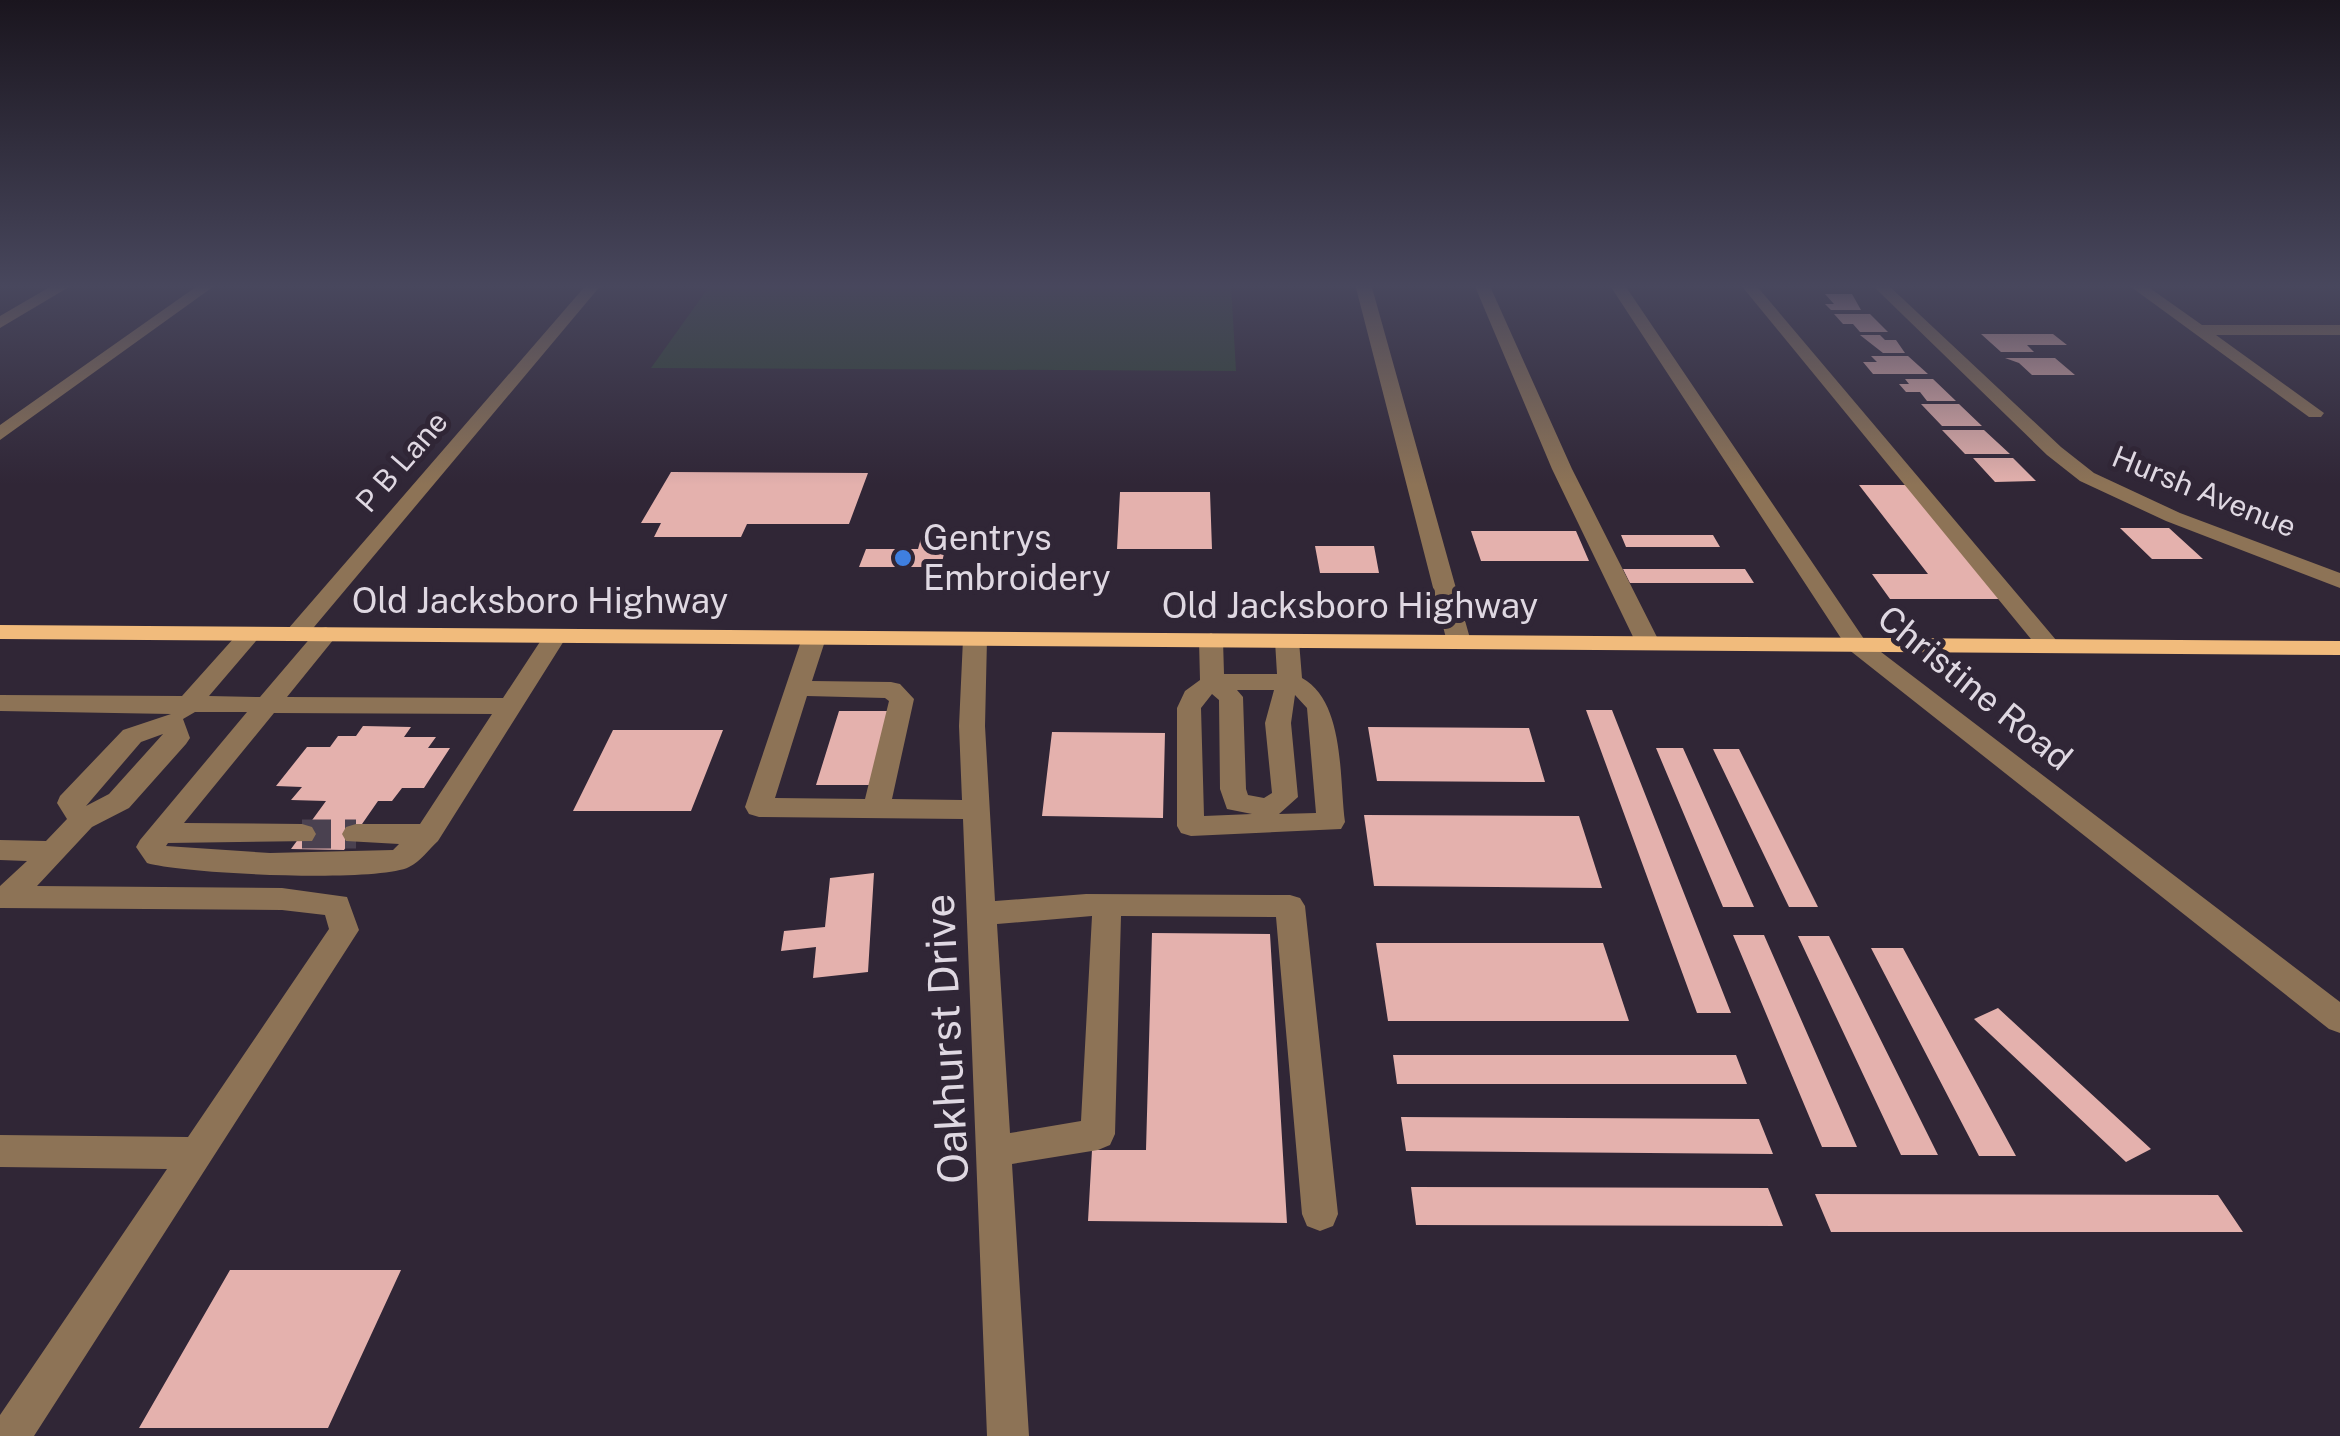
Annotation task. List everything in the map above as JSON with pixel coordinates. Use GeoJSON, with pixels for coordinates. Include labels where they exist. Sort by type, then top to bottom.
{"type":"FeatureCollection","features":[{"type":"Feature","properties":{"kind":"main road","name":"Old Jacksboro Highway"},"geometry":{"type":"LineString","coordinates":[[0,632],[2340,648]]}},
{"type":"Feature","properties":{"kind":"street"},"geometry":{"type":"LineString","coordinates":[[0,434],[116,351]]}},
{"type":"Feature","properties":{"kind":"street","name":"P B Lane"},"geometry":{"type":"LineString","coordinates":[[296,634],[538,351]]}},
{"type":"Feature","properties":{"kind":"street"},"geometry":{"type":"LineString","coordinates":[[1382,351],[1459,642]]}},
{"type":"Feature","properties":{"kind":"street"},"geometry":{"type":"LineString","coordinates":[[1510,351],[1562,469],[1648,643]]}},
{"type":"Feature","properties":{"kind":"street","name":"Christine Road"},"geometry":{"type":"LineString","coordinates":[[1661,351],[1856,644],[1958,719],[2340,1020]]}},
{"type":"Feature","properties":{"kind":"street"},"geometry":{"type":"LineString","coordinates":[[1803,351],[2048,645]]}},
{"type":"Feature","properties":{"kind":"street","name":"Hursh Avenue"},"geometry":{"type":"LineString","coordinates":[[1948,351],[2054,452],[2086,477],[2173,517],[2340,582]]}},
{"type":"Feature","properties":{"kind":"street"},"geometry":{"type":"LineString","coordinates":[[2229,351],[2315,413]]}},
{"type":"Feature","properties":{"kind":"street"},"geometry":{"type":"LineString","coordinates":[[5,897],[82,820],[120,801],[177,738],[180,713],[250,634]]}},
{"type":"Feature","properties":{"kind":"street"},"geometry":{"type":"LineString","coordinates":[[326,634],[160,832],[150,848],[158,856],[270,863],[380,864],[401,859],[428,834],[555,636]]}},
{"type":"Feature","properties":{"kind":"street"},"geometry":{"type":"LineString","coordinates":[[814,638],[759,807],[977,810]]}},
{"type":"Feature","properties":{"kind":"street","name":"Oakhurst Drive"},"geometry":{"type":"LineString","coordinates":[[975,638],[972,726],[1008,1436]]}},
{"type":"Feature","properties":{"kind":"street"},"geometry":{"type":"LineString","coordinates":[[1212,640],[1212,682]]}},
{"type":"Feature","properties":{"kind":"street"},"geometry":{"type":"LineString","coordinates":[[1212,682],[1231,697],[1233,789],[1237,802],[1268,808],[1285,797],[1277,712],[1280,696],[1290,682],[1287,641]]}},
{"type":"Feature","properties":{"kind":"street"},"geometry":{"type":"LineString","coordinates":[[1212,682],[1290,682],[1310,693],[1320,708],[1331,822],[1191,826],[1189,708],[1194,697],[1212,682]]}},
{"type":"Feature","properties":{"kind":"street"},"geometry":{"type":"LineString","coordinates":[[797,688],[891,690],[902,700],[876,808]]}},
{"type":"Feature","properties":{"kind":"street"},"geometry":{"type":"LineString","coordinates":[[0,702],[180,713],[268,704],[510,706]]}},
{"type":"Feature","properties":{"kind":"street"},"geometry":{"type":"LineString","coordinates":[[160,832],[302,834]]}},
{"type":"Feature","properties":{"kind":"street"},"geometry":{"type":"LineString","coordinates":[[356,834],[428,834]]}},
{"type":"Feature","properties":{"kind":"street"},"geometry":{"type":"LineString","coordinates":[[0,850],[53,851]]}},
{"type":"Feature","properties":{"kind":"street"},"geometry":{"type":"LineString","coordinates":[[5,897],[282,899],[337,906],[344,930],[10,1436]]}},
{"type":"Feature","properties":{"kind":"street"},"geometry":{"type":"LineString","coordinates":[[982,914],[1108,905],[1290,906],[1320,1214]]}},
{"type":"Feature","properties":{"kind":"street"},"geometry":{"type":"LineString","coordinates":[[994,1152],[1098,1134],[1108,905]]}},
{"type":"Feature","properties":{"kind":"street"},"geometry":{"type":"LineString","coordinates":[[0,1151],[197,1153]]}},
{"type":"Feature","properties":{"kind":"green space"},"geometry":{"type":"Polygon","coordinates":[[[663,351],[1235,351],[1236,371],[651,368],[663,351]]]}},
{"type":"Feature","properties":{"kind":"building"},"geometry":{"type":"Polygon","coordinates":[[[1871,356],[1908,356],[1928,374],[1873,374],[1863,362],[1877,362],[1871,356]]]}},
{"type":"Feature","properties":{"kind":"building"},"geometry":{"type":"Polygon","coordinates":[[[2005,358],[2055,358],[2075,375],[2032,375],[2019,363],[2005,358]]]}},
{"type":"Feature","properties":{"kind":"building"},"geometry":{"type":"Polygon","coordinates":[[[1905,379],[1933,379],[1956,401],[1927,401],[1920,392],[1906,392],[1899,384],[1909,384],[1905,379]]]}},
{"type":"Feature","properties":{"kind":"building"},"geometry":{"type":"Polygon","coordinates":[[[1921,404],[1959,404],[1982,426],[1942,426],[1921,404]]]}},
{"type":"Feature","properties":{"kind":"building"},"geometry":{"type":"Polygon","coordinates":[[[1942,430],[1984,430],[2010,454],[1965,454],[1942,430]]]}},
{"type":"Feature","properties":{"kind":"building"},"geometry":{"type":"Polygon","coordinates":[[[1973,458],[2013,458],[2036,481],[1995,482],[1973,458]]]}},
{"type":"Feature","properties":{"kind":"building"},"geometry":{"type":"Polygon","coordinates":[[[671,472],[868,473],[849,524],[747,524],[741,537],[654,537],[661,523],[641,523],[671,472]]]}},
{"type":"Feature","properties":{"kind":"building"},"geometry":{"type":"Polygon","coordinates":[[[1859,485],[1906,485],[2000,599],[1890,599],[1872,574],[1928,574],[1859,485]]]}},
{"type":"Feature","properties":{"kind":"building"},"geometry":{"type":"Polygon","coordinates":[[[1120,492],[1210,492],[1212,549],[1117,549],[1120,492]]]}},
{"type":"Feature","properties":{"kind":"building"},"geometry":{"type":"Polygon","coordinates":[[[2120,528],[2169,528],[2203,559],[2152,559],[2120,528]]]}},
{"type":"Feature","properties":{"kind":"building","name":"Gentrys Embroidery"},"geometry":{"type":"Polygon","coordinates":[[[923,531],[949,531],[941,567],[859,567],[866,549],[918,549],[923,531]]]}},
{"type":"Feature","properties":{"kind":"building"},"geometry":{"type":"Polygon","coordinates":[[[1471,531],[1576,531],[1589,561],[1481,561],[1471,531]]]}},
{"type":"Feature","properties":{"kind":"building"},"geometry":{"type":"Polygon","coordinates":[[[1621,535],[1713,535],[1720,547],[1626,547],[1621,535]]]}},
{"type":"Feature","properties":{"kind":"building"},"geometry":{"type":"Polygon","coordinates":[[[1315,546],[1374,546],[1379,573],[1320,573],[1315,546]]]}},
{"type":"Feature","properties":{"kind":"building"},"geometry":{"type":"Polygon","coordinates":[[[1623,569],[1745,569],[1754,583],[1630,583],[1623,569]]]}},
{"type":"Feature","properties":{"kind":"building"},"geometry":{"type":"Polygon","coordinates":[[[1586,710],[1612,710],[1731,1013],[1697,1013],[1586,710]]]}},
{"type":"Feature","properties":{"kind":"building"},"geometry":{"type":"Polygon","coordinates":[[[839,711],[891,711],[872,785],[816,785],[839,711]]]}},
{"type":"Feature","properties":{"kind":"building"},"geometry":{"type":"Polygon","coordinates":[[[363,726],[411,727],[404,737],[436,737],[428,748],[450,748],[424,788],[402,788],[392,801],[378,801],[344,850],[291,849],[326,801],[291,800],[302,787],[276,786],[307,747],[330,747],[338,736],[356,736],[363,726]]]}},
{"type":"Feature","properties":{"kind":"building"},"geometry":{"type":"Polygon","coordinates":[[[1368,727],[1529,728],[1545,782],[1377,781],[1368,727]]]}},
{"type":"Feature","properties":{"kind":"building"},"geometry":{"type":"Polygon","coordinates":[[[613,730],[723,730],[691,811],[573,811],[613,730]]]}},
{"type":"Feature","properties":{"kind":"building"},"geometry":{"type":"Polygon","coordinates":[[[1052,732],[1165,733],[1163,818],[1042,816],[1052,732]]]}},
{"type":"Feature","properties":{"kind":"building"},"geometry":{"type":"Polygon","coordinates":[[[1656,748],[1683,748],[1754,907],[1723,907],[1656,748]]]}},
{"type":"Feature","properties":{"kind":"building"},"geometry":{"type":"Polygon","coordinates":[[[1713,749],[1739,749],[1818,907],[1789,907],[1713,749]]]}},
{"type":"Feature","properties":{"kind":"building"},"geometry":{"type":"Polygon","coordinates":[[[1364,815],[1579,816],[1602,888],[1374,886],[1364,815]]]}},
{"type":"Feature","properties":{"kind":"building"},"geometry":{"type":"Polygon","coordinates":[[[874,873],[868,972],[813,978],[816,947],[781,951],[784,931],[825,927],[830,878],[874,873]]]}},
{"type":"Feature","properties":{"kind":"building"},"geometry":{"type":"Polygon","coordinates":[[[1152,933],[1270,934],[1287,1223],[1088,1221],[1092,1150],[1146,1150],[1152,933]]]}},
{"type":"Feature","properties":{"kind":"building"},"geometry":{"type":"Polygon","coordinates":[[[1733,935],[1764,935],[1857,1147],[1822,1147],[1733,935]]]}},
{"type":"Feature","properties":{"kind":"building"},"geometry":{"type":"Polygon","coordinates":[[[1798,936],[1829,936],[1938,1155],[1901,1155],[1798,936]]]}},
{"type":"Feature","properties":{"kind":"building"},"geometry":{"type":"Polygon","coordinates":[[[1376,943],[1603,943],[1629,1021],[1388,1021],[1376,943]]]}},
{"type":"Feature","properties":{"kind":"building"},"geometry":{"type":"Polygon","coordinates":[[[1871,948],[1903,948],[2016,1156],[1979,1156],[1871,948]]]}},
{"type":"Feature","properties":{"kind":"building"},"geometry":{"type":"Polygon","coordinates":[[[1998,1008],[2151,1149],[2126,1162],[1974,1019],[1998,1008]]]}},
{"type":"Feature","properties":{"kind":"building"},"geometry":{"type":"Polygon","coordinates":[[[1393,1055],[1736,1055],[1747,1084],[1397,1084],[1393,1055]]]}},
{"type":"Feature","properties":{"kind":"building"},"geometry":{"type":"Polygon","coordinates":[[[1401,1117],[1759,1119],[1773,1154],[1406,1151],[1401,1117]]]}},
{"type":"Feature","properties":{"kind":"building"},"geometry":{"type":"Polygon","coordinates":[[[1411,1187],[1768,1188],[1783,1226],[1416,1225],[1411,1187]]]}},
{"type":"Feature","properties":{"kind":"building"},"geometry":{"type":"Polygon","coordinates":[[[1815,1194],[2218,1195],[2243,1232],[1831,1232],[1815,1194]]]}},
{"type":"Feature","properties":{"kind":"building"},"geometry":{"type":"Polygon","coordinates":[[[230,1270],[401,1270],[328,1428],[139,1428],[230,1270]]]}},
{"type":"Feature","properties":{"kind":"tunnel"},"geometry":{"type":"LineString","coordinates":[[302,834],[356,834]]}},
{"type":"Feature","properties":{"kind":"place","name":"Gentrys Embroidery"},"geometry":{"type":"Point","coordinates":[903,558]}}]}
